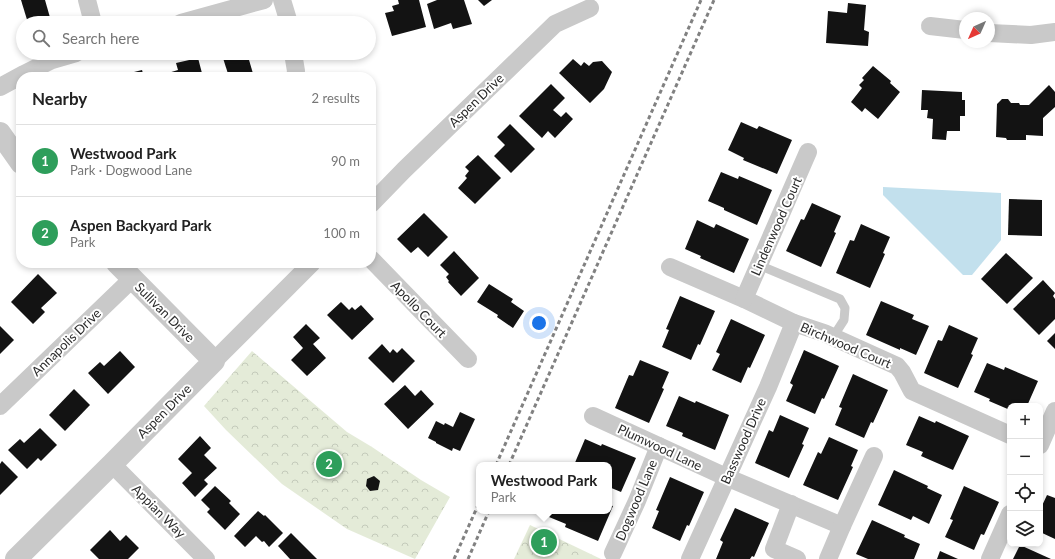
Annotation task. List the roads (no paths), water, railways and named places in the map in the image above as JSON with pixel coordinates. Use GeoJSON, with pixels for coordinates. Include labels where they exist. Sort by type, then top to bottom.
{"type":"FeatureCollection","features":[{"type":"Feature","properties":{"kind":"street"},"geometry":{"type":"LineString","coordinates":[[87,0],[91,16]]}},
{"type":"Feature","properties":{"kind":"street"},"geometry":{"type":"LineString","coordinates":[[206,16],[264,0]]}},
{"type":"Feature","properties":{"kind":"street"},"geometry":{"type":"LineString","coordinates":[[282,0],[287,16]]}},
{"type":"Feature","properties":{"kind":"street","name":"Aspen Drive"},"geometry":{"type":"LineString","coordinates":[[376,199],[555,24],[590,8]]}},
{"type":"Feature","properties":{"kind":"street"},"geometry":{"type":"LineString","coordinates":[[930,26],[959,29]]}},
{"type":"Feature","properties":{"kind":"street"},"geometry":{"type":"LineString","coordinates":[[995,33],[1031,35],[1055,32]]}},
{"type":"Feature","properties":{"kind":"street"},"geometry":{"type":"LineString","coordinates":[[28,72],[52,60]]}},
{"type":"Feature","properties":{"kind":"street"},"geometry":{"type":"LineString","coordinates":[[294,60],[296,72]]}},
{"type":"Feature","properties":{"kind":"street"},"geometry":{"type":"LineString","coordinates":[[0,87],[16,78]]}},
{"type":"Feature","properties":{"kind":"street"},"geometry":{"type":"LineString","coordinates":[[0,133],[16,156]]}},
{"type":"Feature","properties":{"kind":"street","name":"Lindenwood Court"},"geometry":{"type":"LineString","coordinates":[[744,299],[808,152]]}},
{"type":"Feature","properties":{"kind":"street","name":"Apollo Court"},"geometry":{"type":"LineString","coordinates":[[376,264],[468,359]]}},
{"type":"Feature","properties":{"kind":"street","name":"Birchwood Court"},"geometry":{"type":"LineString","coordinates":[[670,267],[744,299],[794,323],[833,337],[897,366],[902,372],[912,391],[1007,434]]}},
{"type":"Feature","properties":{"kind":"street","name":"Sullivan Drive"},"geometry":{"type":"LineString","coordinates":[[122,268],[214,361]]}},
{"type":"Feature","properties":{"kind":"street","name":"Aspen Drive"},"geometry":{"type":"LineString","coordinates":[[16,559],[307,268]]}},
{"type":"Feature","properties":{"kind":"street","name":"Annapolis Drive"},"geometry":{"type":"LineString","coordinates":[[0,406],[132,279]]}},
{"type":"Feature","properties":{"kind":"street","name":"Basswood Drive"},"geometry":{"type":"LineString","coordinates":[[690,559],[768,387],[794,323]]}},
{"type":"Feature","properties":{"kind":"street"},"geometry":{"type":"LineString","coordinates":[[1043,439],[1055,411]]}},
{"type":"Feature","properties":{"kind":"street","name":"Plumwood Lane"},"geometry":{"type":"LineString","coordinates":[[593,416],[726,477],[842,526]]}},
{"type":"Feature","properties":{"kind":"street","name":"Dogwood Lane"},"geometry":{"type":"LineString","coordinates":[[613,553],[638,501],[659,446]]}},
{"type":"Feature","properties":{"kind":"street"},"geometry":{"type":"LineString","coordinates":[[828,559],[874,456]]}},
{"type":"Feature","properties":{"kind":"street","name":"Appian Way"},"geometry":{"type":"LineString","coordinates":[[112,464],[206,559]]}},
{"type":"Feature","properties":{"kind":"street"},"geometry":{"type":"LineString","coordinates":[[791,504],[774,549],[797,559]]}},
{"type":"Feature","properties":{"kind":"street"},"geometry":{"type":"LineString","coordinates":[[990,559],[1007,521]]}},
{"type":"Feature","properties":{"kind":"lane"},"geometry":{"type":"LineString","coordinates":[[759,265],[840,299],[845,308],[844,320],[833,337]]}},
{"type":"Feature","properties":{"kind":"water"},"geometry":{"type":"Polygon","coordinates":[[[883,187],[1001,193],[1001,240],[972,275],[963,275],[883,195],[883,187]]]}},
{"type":"Feature","properties":{"kind":"railway"},"geometry":{"type":"LineString","coordinates":[[497,462],[701,0]]}},
{"type":"Feature","properties":{"kind":"railway"},"geometry":{"type":"LineString","coordinates":[[510,462],[714,0]]}},
{"type":"Feature","properties":{"kind":"railway"},"geometry":{"type":"LineString","coordinates":[[454,559],[476,510]]}},
{"type":"Feature","properties":{"kind":"railway"},"geometry":{"type":"LineString","coordinates":[[468,559],[488,514]]}},
{"type":"Feature","properties":{"kind":"place","name":"Aspen Backyard Park"},"geometry":{"type":"Point","coordinates":[329,464]}},
{"type":"Feature","properties":{"kind":"place","name":"Westwood Park"},"geometry":{"type":"Point","coordinates":[544,542]}}]}
